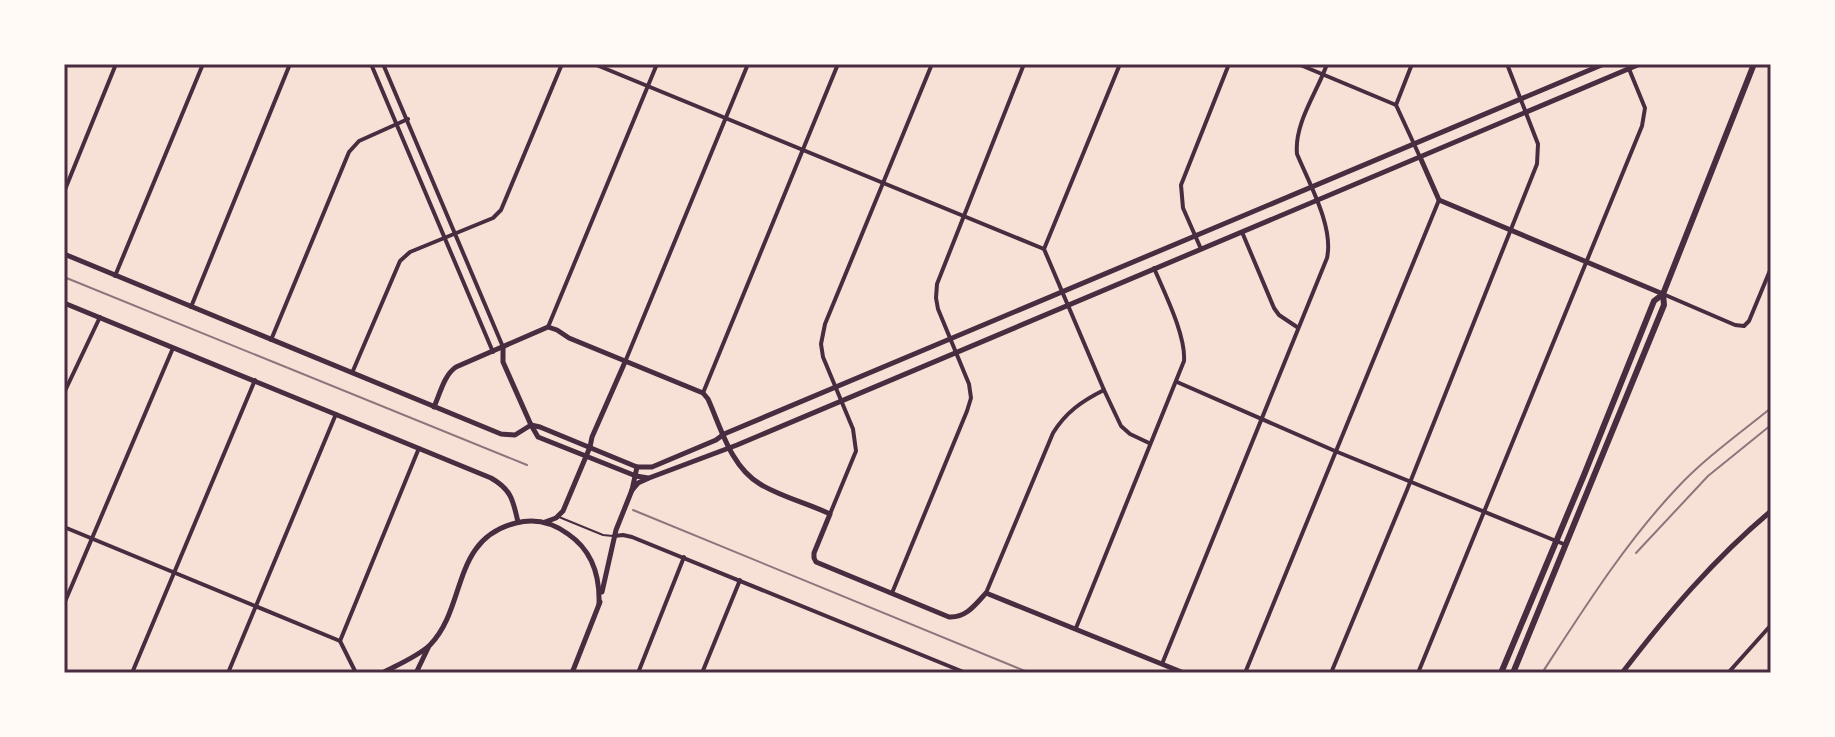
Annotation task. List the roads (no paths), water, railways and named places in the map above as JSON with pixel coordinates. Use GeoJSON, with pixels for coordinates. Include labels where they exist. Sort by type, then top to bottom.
{"type":"FeatureCollection","features":[{"type":"Feature","properties":{"kind":"main road"},"geometry":{"type":"LineString","coordinates":[[1513,673],[1664,306],[1663,294],[1756,64]]}},
{"type":"Feature","properties":{"kind":"main road"},"geometry":{"type":"LineString","coordinates":[[1501,673],[1654,301],[1663,294]]}},
{"type":"Feature","properties":{"kind":"street"},"geometry":{"type":"LineString","coordinates":[[64,192],[116,64]]}},
{"type":"Feature","properties":{"kind":"street"},"geometry":{"type":"LineString","coordinates":[[115,276],[203,64]]}},
{"type":"Feature","properties":{"kind":"street"},"geometry":{"type":"LineString","coordinates":[[191,307],[290,64]]}},
{"type":"Feature","properties":{"kind":"street"},"geometry":{"type":"LineString","coordinates":[[371,64],[493,352],[503,362],[538,437],[636,476],[649,478]]}},
{"type":"Feature","properties":{"kind":"street"},"geometry":{"type":"LineString","coordinates":[[383,64],[503,347],[503,362]]}},
{"type":"Feature","properties":{"kind":"street"},"geometry":{"type":"LineString","coordinates":[[352,373],[400,261],[410,252],[493,218],[501,210],[562,64]]}},
{"type":"Feature","properties":{"kind":"street"},"geometry":{"type":"LineString","coordinates":[[594,64],[1044,249],[1121,426],[1149,443]]}},
{"type":"Feature","properties":{"kind":"street"},"geometry":{"type":"LineString","coordinates":[[434,407],[451,371],[548,327],[657,64]]}},
{"type":"Feature","properties":{"kind":"street"},"geometry":{"type":"LineString","coordinates":[[416,673],[446,618],[475,550],[497,531],[518,522],[544,522],[558,516],[565,506],[748,64]]}},
{"type":"Feature","properties":{"kind":"street"},"geometry":{"type":"LineString","coordinates":[[703,393],[838,64]]}},
{"type":"Feature","properties":{"kind":"street"},"geometry":{"type":"LineString","coordinates":[[932,64],[822,335],[823,357],[854,433],[856,451],[814,553],[816,562],[954,618],[965,614],[986,593],[1059,423],[1079,403],[1104,390]]}},
{"type":"Feature","properties":{"kind":"street"},"geometry":{"type":"LineString","coordinates":[[892,593],[969,406],[969,384],[938,309],[937,284],[1024,64]]}},
{"type":"Feature","properties":{"kind":"street"},"geometry":{"type":"LineString","coordinates":[[1044,249],[1120,64]]}},
{"type":"Feature","properties":{"kind":"street"},"geometry":{"type":"LineString","coordinates":[[1201,249],[1183,208],[1181,185],[1229,64]]}},
{"type":"Feature","properties":{"kind":"street"},"geometry":{"type":"LineString","coordinates":[[1298,64],[1396,105],[1439,200],[1735,325],[1744,326],[1750,318],[1771,268]]}},
{"type":"Feature","properties":{"kind":"street"},"geometry":{"type":"LineString","coordinates":[[1162,664],[1327,258],[1328,234],[1297,154],[1296,144],[1298,132],[1327,64]]}},
{"type":"Feature","properties":{"kind":"street"},"geometry":{"type":"LineString","coordinates":[[1396,105],[1412,64]]}},
{"type":"Feature","properties":{"kind":"street"},"geometry":{"type":"LineString","coordinates":[[1331,673],[1537,164],[1538,144],[1507,64]]}},
{"type":"Feature","properties":{"kind":"street"},"geometry":{"type":"LineString","coordinates":[[531,425],[637,467],[652,467],[1604,64]]}},
{"type":"Feature","properties":{"kind":"street"},"geometry":{"type":"LineString","coordinates":[[632,490],[649,478],[1316,201],[1628,66],[1640,64]]}},
{"type":"Feature","properties":{"kind":"street"},"geometry":{"type":"LineString","coordinates":[[1418,673],[1642,126],[1644,104],[1628,66]]}},
{"type":"Feature","properties":{"kind":"street"},"geometry":{"type":"LineString","coordinates":[[271,340],[349,152],[359,141],[408,119]]}},
{"type":"Feature","properties":{"kind":"street"},"geometry":{"type":"LineString","coordinates":[[1245,673],[1439,200]]}},
{"type":"Feature","properties":{"kind":"street"},"geometry":{"type":"LineString","coordinates":[[1242,232],[1274,308],[1298,328]]}},
{"type":"Feature","properties":{"kind":"street"},"geometry":{"type":"LineString","coordinates":[[64,254],[508,436],[522,433],[531,425]]}},
{"type":"Feature","properties":{"kind":"street"},"geometry":{"type":"LineString","coordinates":[[1076,628],[1184,361],[1183,342],[1154,268]]}},
{"type":"Feature","properties":{"kind":"street"},"geometry":{"type":"LineString","coordinates":[[64,303],[491,478],[502,485],[512,499],[518,522]]}},
{"type":"Feature","properties":{"kind":"street"},"geometry":{"type":"LineString","coordinates":[[64,393],[100,317]]}},
{"type":"Feature","properties":{"kind":"street"},"geometry":{"type":"LineString","coordinates":[[548,327],[703,393],[743,471],[759,484],[830,514]]}},
{"type":"Feature","properties":{"kind":"street"},"geometry":{"type":"LineString","coordinates":[[64,604],[173,348]]}},
{"type":"Feature","properties":{"kind":"street"},"geometry":{"type":"LineString","coordinates":[[132,673],[255,380]]}},
{"type":"Feature","properties":{"kind":"street"},"geometry":{"type":"LineString","coordinates":[[1177,382],[1261,420],[1566,545]]}},
{"type":"Feature","properties":{"kind":"street"},"geometry":{"type":"LineString","coordinates":[[228,673],[336,414]]}},
{"type":"Feature","properties":{"kind":"street"},"geometry":{"type":"LineString","coordinates":[[340,641],[419,448]]}},
{"type":"Feature","properties":{"kind":"street"},"geometry":{"type":"LineString","coordinates":[[572,673],[599,604],[616,528],[632,490],[637,467]]}},
{"type":"Feature","properties":{"kind":"street"},"geometry":{"type":"LineString","coordinates":[[1622,673],[1675,605],[1771,511]]}},
{"type":"Feature","properties":{"kind":"street"},"geometry":{"type":"LineString","coordinates":[[544,522],[575,539],[589,556],[598,580],[599,604]]}},
{"type":"Feature","properties":{"kind":"street"},"geometry":{"type":"LineString","coordinates":[[64,527],[340,641],[356,673]]}},
{"type":"Feature","properties":{"kind":"street"},"geometry":{"type":"LineString","coordinates":[[614,536],[632,537],[684,557],[966,673]]}},
{"type":"Feature","properties":{"kind":"street"},"geometry":{"type":"LineString","coordinates":[[638,673],[684,557]]}},
{"type":"Feature","properties":{"kind":"street"},"geometry":{"type":"LineString","coordinates":[[702,673],[740,580]]}},
{"type":"Feature","properties":{"kind":"street"},"geometry":{"type":"LineString","coordinates":[[986,593],[1184,673]]}},
{"type":"Feature","properties":{"kind":"street"},"geometry":{"type":"LineString","coordinates":[[1728,673],[1771,625]]}},
{"type":"Feature","properties":{"kind":"street"},"geometry":{"type":"LineString","coordinates":[[382,673],[430,645]]}},
{"type":"Feature","properties":{"kind":"lane"},"geometry":{"type":"LineString","coordinates":[[558,516],[603,535],[614,536]]}},
{"type":"Feature","properties":{"kind":"tram line"},"geometry":{"type":"LineString","coordinates":[[64,277],[527,465]]}},
{"type":"Feature","properties":{"kind":"tram line"},"geometry":{"type":"LineString","coordinates":[[633,510],[1030,673]]}},
{"type":"Feature","properties":{"kind":"railway"},"geometry":{"type":"LineString","coordinates":[[1542,673],[1605,578],[1658,509],[1699,466],[1771,408]]}},
{"type":"Feature","properties":{"kind":"railway"},"geometry":{"type":"LineString","coordinates":[[1636,553],[1708,476],[1771,425]]}}]}
